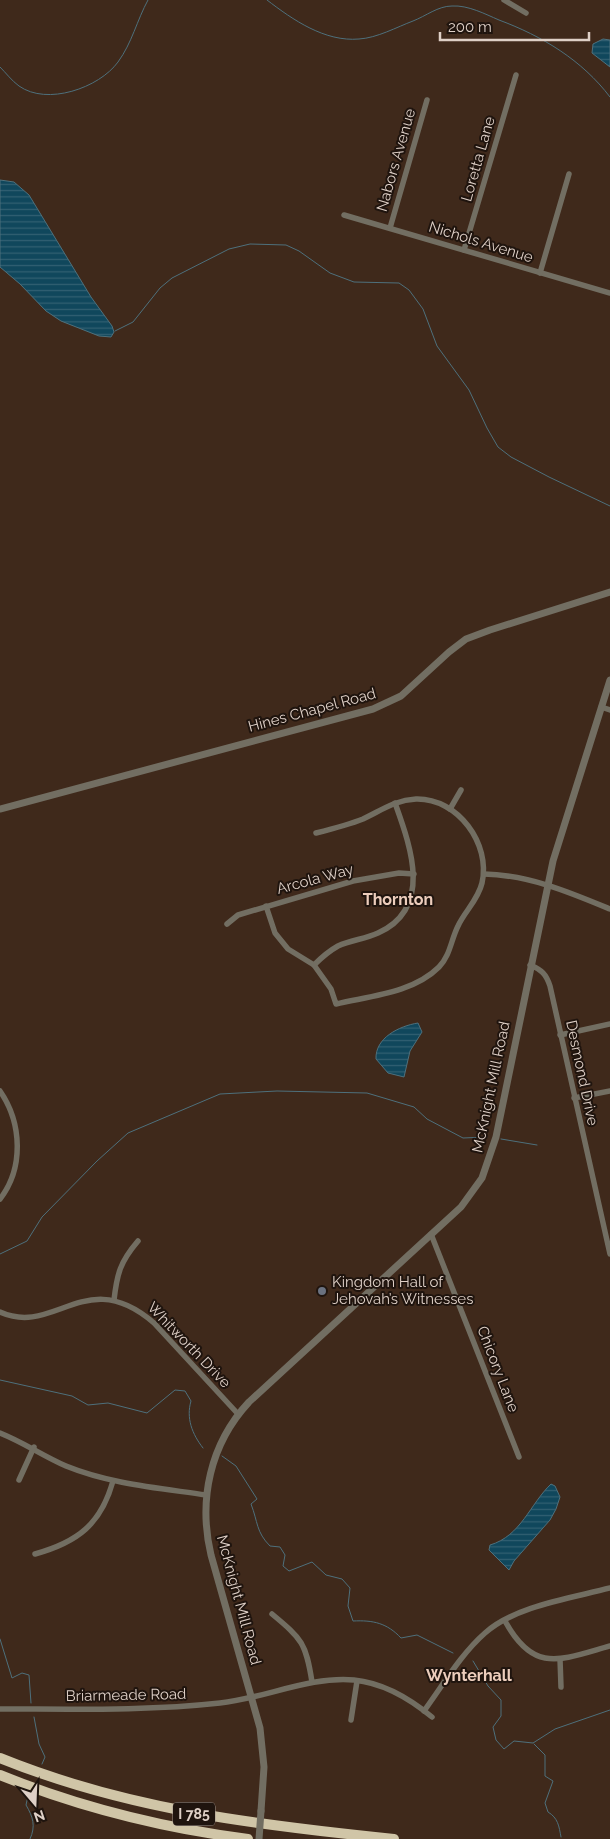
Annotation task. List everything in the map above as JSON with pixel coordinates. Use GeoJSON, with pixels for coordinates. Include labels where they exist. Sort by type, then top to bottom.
{"type":"FeatureCollection","features":[{"type":"Feature","properties":{"kind":"highway","name":"I 785"},"geometry":{"type":"LineString","coordinates":[[0,1758],[86,1788],[164,1808],[252,1824],[394,1839]]}},
{"type":"Feature","properties":{"kind":"highway","name":"I 785"},"geometry":{"type":"LineString","coordinates":[[0,1775],[55,1795],[125,1815],[187,1829],[248,1839]]}},
{"type":"Feature","properties":{"kind":"street"},"geometry":{"type":"LineString","coordinates":[[504,0],[526,13]]}},
{"type":"Feature","properties":{"kind":"street","name":"Loretta Lane"},"geometry":{"type":"LineString","coordinates":[[464,250],[516,75]]}},
{"type":"Feature","properties":{"kind":"street","name":"Nabors Avenue"},"geometry":{"type":"LineString","coordinates":[[390,228],[427,100]]}},
{"type":"Feature","properties":{"kind":"street"},"geometry":{"type":"LineString","coordinates":[[540,273],[569,174]]}},
{"type":"Feature","properties":{"kind":"street","name":"Nichols Avenue"},"geometry":{"type":"LineString","coordinates":[[344,215],[610,294]]}},
{"type":"Feature","properties":{"kind":"street","name":"Hines Chapel Road"},"geometry":{"type":"LineString","coordinates":[[0,809],[373,709],[401,696],[466,639],[610,592]]}},
{"type":"Feature","properties":{"kind":"street","name":"McKnight Mill Road"},"geometry":{"type":"LineString","coordinates":[[259,1839],[263,1753],[252,1699],[208,1541],[206,1495],[218,1450],[238,1414],[461,1207],[475,1190],[486,1170],[496,1137],[547,884],[610,680]]}},
{"type":"Feature","properties":{"kind":"street"},"geometry":{"type":"LineString","coordinates":[[601,707],[610,710]]}},
{"type":"Feature","properties":{"kind":"street"},"geometry":{"type":"LineString","coordinates":[[450,809],[461,790]]}},
{"type":"Feature","properties":{"kind":"street"},"geometry":{"type":"LineString","coordinates":[[266,906],[275,933],[288,949],[314,965],[331,989],[336,1004],[401,989],[427,976],[439,967],[447,956],[462,920],[477,897],[484,874],[482,854],[475,835],[466,823],[450,809],[435,802],[418,799],[395,803],[350,824],[316,833]]}},
{"type":"Feature","properties":{"kind":"street"},"geometry":{"type":"LineString","coordinates":[[314,965],[339,946],[380,933],[397,920],[412,892],[414,861],[395,803]]}},
{"type":"Feature","properties":{"kind":"street","name":"Arcola Way"},"geometry":{"type":"LineString","coordinates":[[227,924],[238,915],[353,882],[399,873],[414,874]]}},
{"type":"Feature","properties":{"kind":"street"},"geometry":{"type":"LineString","coordinates":[[484,874],[516,876],[547,884],[610,909]]}},
{"type":"Feature","properties":{"kind":"street","name":"Desmond Drive"},"geometry":{"type":"LineString","coordinates":[[530,966],[540,969],[547,976],[610,1254]]}},
{"type":"Feature","properties":{"kind":"street"},"geometry":{"type":"LineString","coordinates":[[560,1035],[610,1024]]}},
{"type":"Feature","properties":{"kind":"street"},"geometry":{"type":"LineString","coordinates":[[0,1091],[6,1100],[13,1118],[18,1155],[14,1175],[0,1200]]}},
{"type":"Feature","properties":{"kind":"street"},"geometry":{"type":"LineString","coordinates":[[574,1098],[610,1091]]}},
{"type":"Feature","properties":{"kind":"street","name":"Chicory Lane"},"geometry":{"type":"LineString","coordinates":[[431,1234],[518,1457]]}},
{"type":"Feature","properties":{"kind":"street"},"geometry":{"type":"LineString","coordinates":[[114,1300],[118,1272],[128,1252],[138,1241]]}},
{"type":"Feature","properties":{"kind":"street","name":"Whitworth Drive"},"geometry":{"type":"LineString","coordinates":[[0,1312],[17,1317],[30,1317],[85,1301],[114,1300],[138,1309],[154,1323],[238,1414]]}},
{"type":"Feature","properties":{"kind":"street"},"geometry":{"type":"LineString","coordinates":[[0,1433],[34,1448],[65,1465],[113,1481],[206,1495]]}},
{"type":"Feature","properties":{"kind":"street"},"geometry":{"type":"LineString","coordinates":[[19,1480],[34,1448]]}},
{"type":"Feature","properties":{"kind":"street"},"geometry":{"type":"LineString","coordinates":[[35,1554],[60,1546],[84,1531],[104,1507],[113,1481]]}},
{"type":"Feature","properties":{"kind":"street"},"geometry":{"type":"LineString","coordinates":[[424,1711],[470,1649],[486,1632],[526,1611],[610,1588]]}},
{"type":"Feature","properties":{"kind":"street"},"geometry":{"type":"LineString","coordinates":[[272,1614],[302,1641],[309,1661],[312,1682]]}},
{"type":"Feature","properties":{"kind":"street"},"geometry":{"type":"LineString","coordinates":[[505,1621],[524,1648],[535,1656],[560,1659],[610,1646]]}},
{"type":"Feature","properties":{"kind":"street"},"geometry":{"type":"LineString","coordinates":[[560,1659],[561,1688]]}},
{"type":"Feature","properties":{"kind":"street","name":"Briarmeade Road"},"geometry":{"type":"LineString","coordinates":[[0,1709],[175,1707],[252,1699],[312,1682],[332,1679],[358,1681],[401,1694],[432,1717]]}},
{"type":"Feature","properties":{"kind":"street"},"geometry":{"type":"LineString","coordinates":[[351,1720],[358,1681]]}},
{"type":"Feature","properties":{"kind":"water"},"geometry":{"type":"Polygon","coordinates":[[[603,39],[610,40],[610,67],[592,53],[593,44],[603,39]]]}},
{"type":"Feature","properties":{"kind":"water"},"geometry":{"type":"Polygon","coordinates":[[[0,180],[14,182],[29,195],[91,297],[112,326],[114,332],[111,337],[99,336],[61,321],[46,311],[20,284],[0,267],[0,180]]]}},
{"type":"Feature","properties":{"kind":"water"},"geometry":{"type":"Polygon","coordinates":[[[418,1023],[422,1032],[410,1051],[404,1077],[388,1073],[376,1059],[379,1045],[389,1034],[396,1030],[418,1023]]]}},
{"type":"Feature","properties":{"kind":"water"},"geometry":{"type":"Polygon","coordinates":[[[551,1484],[555,1486],[560,1497],[556,1509],[550,1520],[514,1561],[509,1570],[489,1550],[490,1545],[501,1541],[517,1527],[551,1484]]]}},
{"type":"Feature","properties":{"kind":"waterway"},"geometry":{"type":"LineString","coordinates":[[0,67],[16,84],[31,92],[58,94],[86,86],[98,80],[118,62],[127,47],[148,0]]}},
{"type":"Feature","properties":{"kind":"waterway"},"geometry":{"type":"LineString","coordinates":[[267,0],[310,28],[334,37],[346,39],[366,38],[380,34],[447,6],[470,8],[515,26],[546,42],[587,72],[610,97]]}},
{"type":"Feature","properties":{"kind":"waterway"},"geometry":{"type":"LineString","coordinates":[[115,331],[133,322],[160,288],[172,278],[229,249],[250,244],[286,245],[299,251],[330,273],[354,282],[399,283],[409,290],[423,309],[437,346],[469,390],[498,447],[511,457],[610,506]]}},
{"type":"Feature","properties":{"kind":"waterway"},"geometry":{"type":"LineString","coordinates":[[0,1254],[27,1241],[42,1217],[97,1161],[128,1133],[220,1094],[277,1091],[367,1093],[414,1107],[427,1119],[463,1138],[487,1137]]}},
{"type":"Feature","properties":{"kind":"waterway"},"geometry":{"type":"LineString","coordinates":[[501,1139],[537,1145]]}},
{"type":"Feature","properties":{"kind":"waterway"},"geometry":{"type":"LineString","coordinates":[[0,1380],[72,1396],[88,1405],[108,1403],[147,1413],[175,1390],[185,1391],[191,1401],[189,1414],[191,1426],[203,1448]]}},
{"type":"Feature","properties":{"kind":"waterway"},"geometry":{"type":"LineString","coordinates":[[222,1456],[236,1466],[257,1499],[251,1504],[260,1531],[270,1546],[280,1547],[285,1555],[283,1566],[289,1571],[312,1562],[326,1575],[342,1579],[350,1588],[348,1606],[353,1621],[367,1621],[385,1626],[401,1638],[417,1635],[453,1653]]}},
{"type":"Feature","properties":{"kind":"waterway"},"geometry":{"type":"LineString","coordinates":[[0,1639],[12,1678],[22,1673],[29,1675],[31,1703]]}},
{"type":"Feature","properties":{"kind":"waterway"},"geometry":{"type":"LineString","coordinates":[[473,1661],[488,1686],[501,1700],[501,1716],[493,1727],[496,1740],[504,1749],[514,1741],[533,1743],[555,1729],[610,1710]]}},
{"type":"Feature","properties":{"kind":"waterway"},"geometry":{"type":"LineString","coordinates":[[34,1717],[39,1744],[45,1757],[42,1764]]}},
{"type":"Feature","properties":{"kind":"waterway"},"geometry":{"type":"LineString","coordinates":[[534,1744],[545,1755],[545,1776],[553,1781],[545,1803],[548,1812],[558,1823],[561,1837]]}},
{"type":"Feature","properties":{"kind":"waterway"},"geometry":{"type":"LineString","coordinates":[[28,1796],[26,1805],[32,1818],[33,1826],[30,1839]]}},
{"type":"Feature","properties":{"kind":"place","name":"Kingdom Hall of Jehovah’s Witnesses"},"geometry":{"type":"Point","coordinates":[322,1291]}},
{"type":"Feature","properties":{"kind":"district","name":"Thornton"},"geometry":{"type":"Point","coordinates":[398,899]}},
{"type":"Feature","properties":{"kind":"district","name":"Wynterhall"},"geometry":{"type":"Point","coordinates":[469,1675]}}]}
